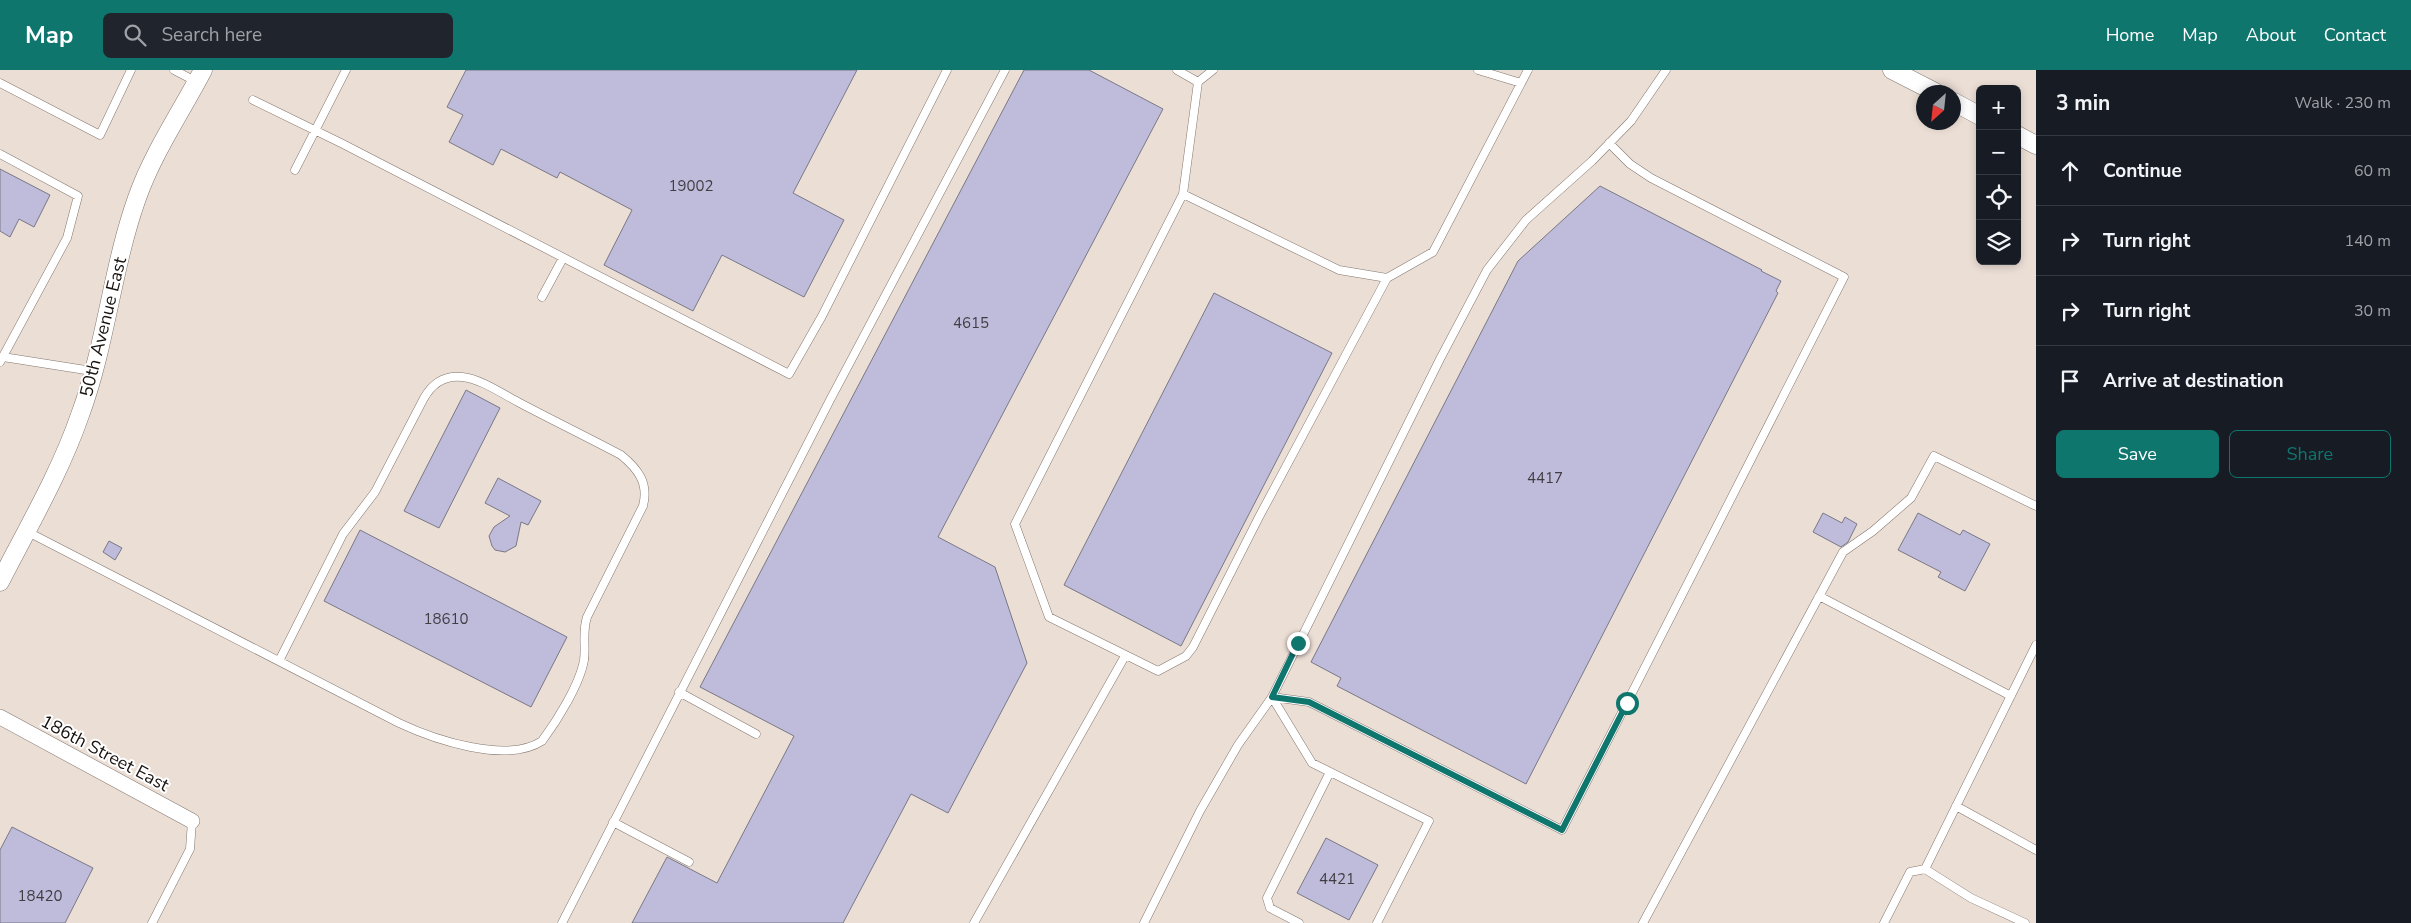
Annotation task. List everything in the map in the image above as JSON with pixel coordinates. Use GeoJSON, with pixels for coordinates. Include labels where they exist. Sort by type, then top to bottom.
{"type":"FeatureCollection","features":[{"type":"Feature","properties":{"kind":"street"},"geometry":{"type":"LineString","coordinates":[[1892,70],[1921,85]]}},
{"type":"Feature","properties":{"kind":"street","name":"50th Avenue East"},"geometry":{"type":"LineString","coordinates":[[0,582],[61,464],[81,414],[127,229],[138,197],[160,148],[200,76]]}},
{"type":"Feature","properties":{"kind":"street"},"geometry":{"type":"LineString","coordinates":[[1961,106],[1976,114]]}},
{"type":"Feature","properties":{"kind":"street"},"geometry":{"type":"LineString","coordinates":[[2021,137],[2036,145]]}},
{"type":"Feature","properties":{"kind":"street","name":"186th Street East"},"geometry":{"type":"LineString","coordinates":[[0,717],[192,821]]}},
{"type":"Feature","properties":{"kind":"lane"},"geometry":{"type":"LineString","coordinates":[[0,83],[100,135],[131,70]]}},
{"type":"Feature","properties":{"kind":"lane"},"geometry":{"type":"LineString","coordinates":[[174,70],[200,76]]}},
{"type":"Feature","properties":{"kind":"lane"},"geometry":{"type":"LineString","coordinates":[[295,170],[346,70]]}},
{"type":"Feature","properties":{"kind":"lane"},"geometry":{"type":"LineString","coordinates":[[253,100],[789,374],[822,316],[947,70]]}},
{"type":"Feature","properties":{"kind":"lane"},"geometry":{"type":"LineString","coordinates":[[562,923],[830,400],[1005,70]]}},
{"type":"Feature","properties":{"kind":"lane"},"geometry":{"type":"LineString","coordinates":[[1177,70],[1198,82]]}},
{"type":"Feature","properties":{"kind":"lane"},"geometry":{"type":"LineString","coordinates":[[1213,70],[1198,82],[1183,194],[1015,524],[1049,617],[1158,671],[1186,656],[1193,647],[1259,517],[1387,278],[1432,252],[1528,70]]}},
{"type":"Feature","properties":{"kind":"lane"},"geometry":{"type":"LineString","coordinates":[[1478,70],[1521,83]]}},
{"type":"Feature","properties":{"kind":"lane"},"geometry":{"type":"LineString","coordinates":[[1144,923],[1214,786],[1238,745],[1272,697],[1440,359],[1487,270],[1526,220],[1631,121],[1666,70]]}},
{"type":"Feature","properties":{"kind":"lane"},"geometry":{"type":"LineString","coordinates":[[1272,697],[1309,702],[1562,830],[1844,277],[1651,178],[1630,164],[1609,143]]}},
{"type":"Feature","properties":{"kind":"lane"},"geometry":{"type":"LineString","coordinates":[[0,154],[78,196],[67,238],[2,360],[92,371]]}},
{"type":"Feature","properties":{"kind":"lane"},"geometry":{"type":"LineString","coordinates":[[1183,194],[1338,270],[1387,278]]}},
{"type":"Feature","properties":{"kind":"lane"},"geometry":{"type":"LineString","coordinates":[[542,297],[563,258]]}},
{"type":"Feature","properties":{"kind":"lane"},"geometry":{"type":"LineString","coordinates":[[26,531],[279,661],[431,738],[469,746],[522,750],[533,747],[542,741],[579,678],[584,662],[584,632],[587,617],[643,506],[645,497],[642,479],[638,470],[621,455],[489,387],[462,377],[451,377],[438,381],[430,387],[374,492],[343,534],[279,661]]}},
{"type":"Feature","properties":{"kind":"lane"},"geometry":{"type":"LineString","coordinates":[[1644,923],[1843,552],[1873,531],[1911,498],[1934,456],[2036,506]]}},
{"type":"Feature","properties":{"kind":"lane"},"geometry":{"type":"LineString","coordinates":[[1819,596],[2011,696]]}},
{"type":"Feature","properties":{"kind":"lane"},"geometry":{"type":"LineString","coordinates":[[1925,869],[2036,645]]}},
{"type":"Feature","properties":{"kind":"lane"},"geometry":{"type":"LineString","coordinates":[[974,923],[1125,656]]}},
{"type":"Feature","properties":{"kind":"lane"},"geometry":{"type":"LineString","coordinates":[[679,692],[756,734]]}},
{"type":"Feature","properties":{"kind":"lane"},"geometry":{"type":"LineString","coordinates":[[1272,697],[1312,763],[1429,821],[1377,923]]}},
{"type":"Feature","properties":{"kind":"lane"},"geometry":{"type":"LineString","coordinates":[[1299,923],[1270,908],[1267,898],[1330,772]]}},
{"type":"Feature","properties":{"kind":"lane"},"geometry":{"type":"LineString","coordinates":[[1956,806],[2036,850]]}},
{"type":"Feature","properties":{"kind":"lane"},"geometry":{"type":"LineString","coordinates":[[152,923],[190,848],[192,821]]}},
{"type":"Feature","properties":{"kind":"lane"},"geometry":{"type":"LineString","coordinates":[[613,822],[689,862]]}},
{"type":"Feature","properties":{"kind":"lane"},"geometry":{"type":"LineString","coordinates":[[1884,923],[1910,872],[1925,869],[1971,898],[2025,923]]}},
{"type":"Feature","properties":{"kind":"building"},"geometry":{"type":"Polygon","coordinates":[[[466,70],[857,70],[793,193],[844,220],[804,297],[722,255],[693,311],[604,265],[632,210],[560,172],[557,178],[501,149],[493,165],[449,142],[463,115],[447,107],[466,70]]]}},
{"type":"Feature","properties":{"kind":"building"},"geometry":{"type":"Polygon","coordinates":[[[1024,70],[1089,70],[1163,109],[938,537],[995,567],[1027,663],[948,813],[911,794],[843,923],[632,923],[667,857],[717,883],[794,736],[700,687],[1024,70]]]}},
{"type":"Feature","properties":{"kind":"building"},"geometry":{"type":"Polygon","coordinates":[[[0,169],[50,195],[34,227],[19,219],[10,237],[0,231],[0,169]]]}},
{"type":"Feature","properties":{"kind":"building"},"geometry":{"type":"Polygon","coordinates":[[[1600,186],[1781,281],[1776,291],[1778,293],[1526,784],[1337,686],[1341,678],[1311,662],[1518,261],[1600,186]]]}},
{"type":"Feature","properties":{"kind":"building"},"geometry":{"type":"Polygon","coordinates":[[[1214,293],[1332,353],[1181,646],[1064,585],[1214,293]]]}},
{"type":"Feature","properties":{"kind":"building"},"geometry":{"type":"Polygon","coordinates":[[[466,390],[500,408],[439,528],[404,511],[466,390]]]}},
{"type":"Feature","properties":{"kind":"building"},"geometry":{"type":"Polygon","coordinates":[[[498,478],[541,501],[528,525],[521,522],[516,546],[505,552],[495,550],[489,536],[494,527],[510,516],[485,503],[498,478]]]}},
{"type":"Feature","properties":{"kind":"building"},"geometry":{"type":"Polygon","coordinates":[[[1823,513],[1842,523],[1845,517],[1857,524],[1848,542],[1841,547],[1813,532],[1823,513]]]}},
{"type":"Feature","properties":{"kind":"building"},"geometry":{"type":"Polygon","coordinates":[[[1918,513],[1960,535],[1963,530],[1990,544],[1965,591],[1938,577],[1941,572],[1898,550],[1918,513]]]}},
{"type":"Feature","properties":{"kind":"building"},"geometry":{"type":"Polygon","coordinates":[[[360,530],[567,637],[531,707],[324,601],[360,530]]]}},
{"type":"Feature","properties":{"kind":"building"},"geometry":{"type":"Polygon","coordinates":[[[109,541],[122,548],[115,560],[103,552],[109,541]]]}},
{"type":"Feature","properties":{"kind":"building"},"geometry":{"type":"Polygon","coordinates":[[[12,827],[93,868],[65,923],[0,923],[0,850],[12,827]]]}},
{"type":"Feature","properties":{"kind":"building"},"geometry":{"type":"Polygon","coordinates":[[[1326,838],[1378,865],[1349,920],[1297,893],[1326,838]]]}},
{"type":"Feature","properties":{"kind":"route"},"geometry":{"type":"LineString","coordinates":[[1298,643],[1272,697],[1309,702],[1562,830],[1627,703]]}}]}
